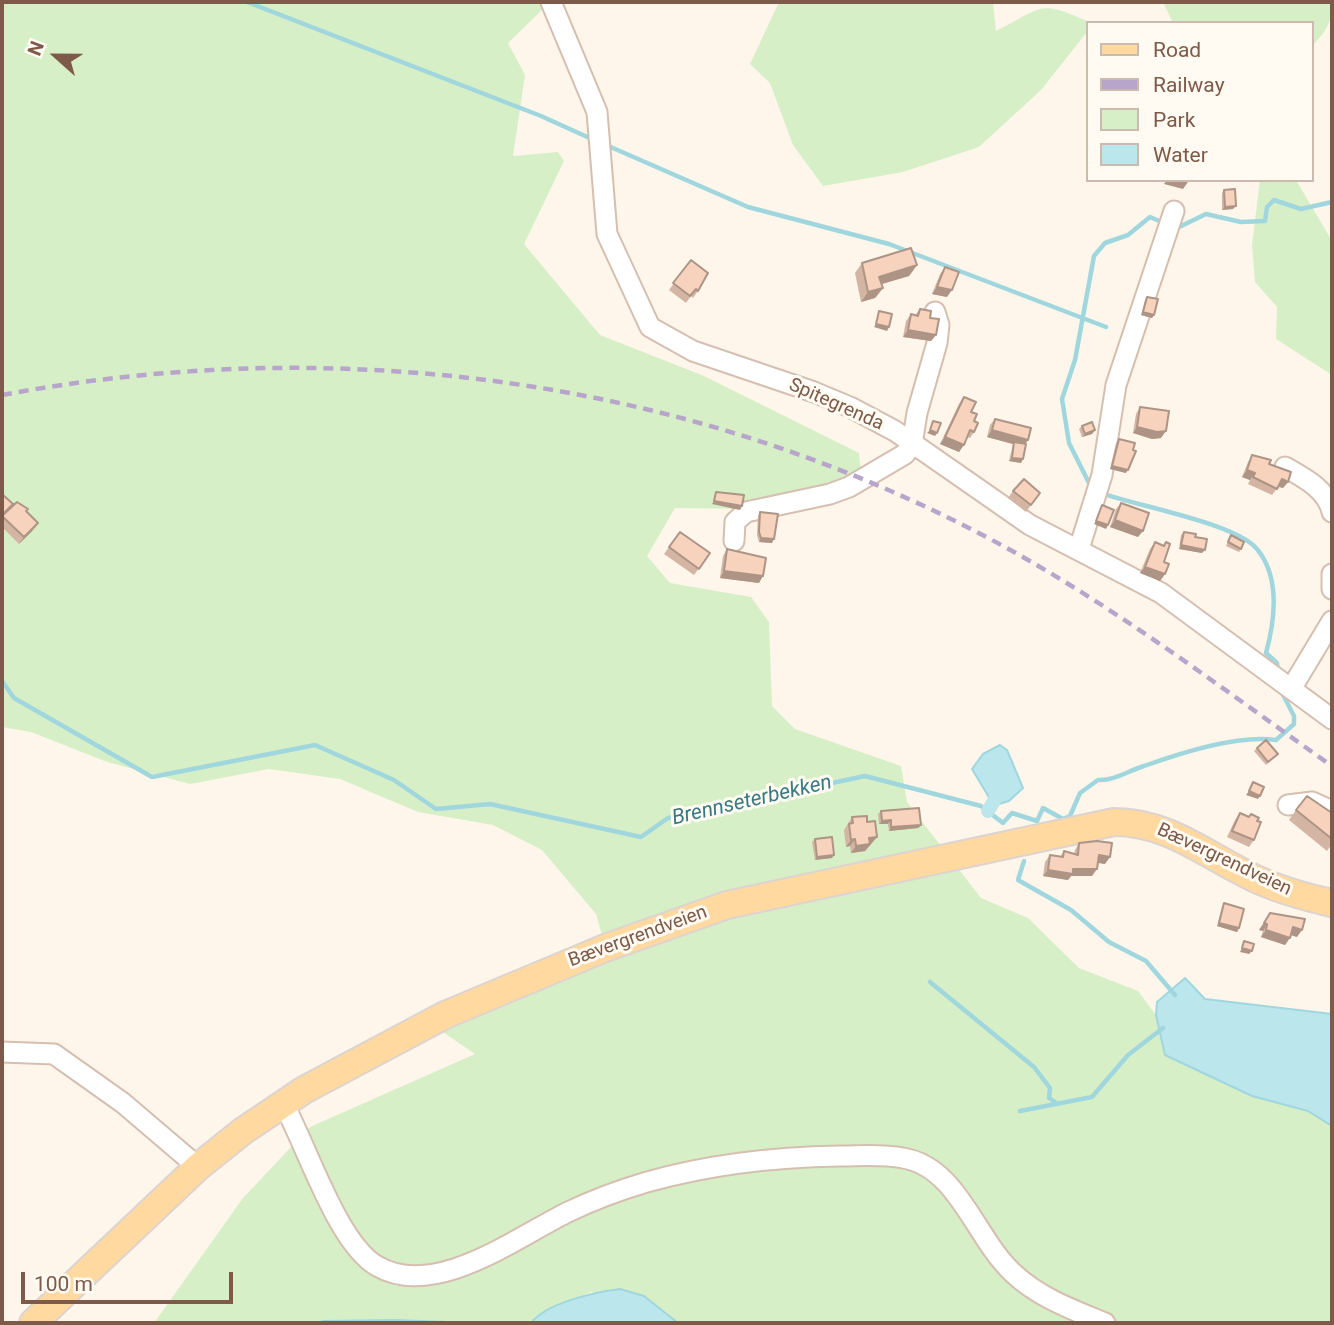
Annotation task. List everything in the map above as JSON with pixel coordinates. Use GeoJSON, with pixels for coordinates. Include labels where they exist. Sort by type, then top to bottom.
{"type":"FeatureCollection","features":[{"type":"Feature","properties":{"kind":"main road","name":"Bævergrendveien"},"geometry":{"type":"LineString","coordinates":[[33,1323],[198,1167],[283,1103],[445,1015],[529,978],[690,917],[792,890],[1095,824],[1130,822],[1163,829],[1256,879],[1294,894],[1332,903]]}},
{"type":"Feature","properties":{"kind":"street","name":"Spitegrenda"},"geometry":{"type":"LineString","coordinates":[[551,2],[597,112],[607,234],[650,327],[693,351],[850,407],[895,431],[1002,508],[1161,593],[1332,719]]}},
{"type":"Feature","properties":{"kind":"street"},"geometry":{"type":"LineString","coordinates":[[1079,549],[1102,475],[1116,385],[1174,211]]}},
{"type":"Feature","properties":{"kind":"street"},"geometry":{"type":"LineString","coordinates":[[734,541],[738,516],[820,498],[849,487],[905,454],[912,445],[917,413],[937,343],[939,325],[935,313]]}},
{"type":"Feature","properties":{"kind":"street"},"geometry":{"type":"LineString","coordinates":[[1285,467],[1317,488],[1332,512]]}},
{"type":"Feature","properties":{"kind":"street"},"geometry":{"type":"LineString","coordinates":[[1332,574],[1332,589]]}},
{"type":"Feature","properties":{"kind":"street"},"geometry":{"type":"LineString","coordinates":[[1291,689],[1332,621]]}},
{"type":"Feature","properties":{"kind":"street"},"geometry":{"type":"LineString","coordinates":[[1288,805],[1312,802],[1332,811]]}},
{"type":"Feature","properties":{"kind":"street"},"geometry":{"type":"LineString","coordinates":[[2,1052],[54,1054],[123,1103],[198,1167]]}},
{"type":"Feature","properties":{"kind":"street"},"geometry":{"type":"LineString","coordinates":[[283,1103],[349,1237],[367,1259],[393,1273],[419,1275],[447,1272],[588,1203],[684,1172],[775,1158],[884,1155],[913,1160],[932,1167],[943,1178],[988,1245],[1012,1273],[1060,1304],[1105,1323]]}},
{"type":"Feature","properties":{"kind":"green space"},"geometry":{"type":"Polygon","coordinates":[[[2,2],[556,2],[544,8],[508,43],[525,75],[513,156],[558,152],[564,161],[524,244],[600,335],[704,376],[859,453],[862,484],[747,509],[675,508],[647,556],[670,583],[751,597],[769,622],[772,706],[795,729],[901,766],[907,802],[981,898],[1028,918],[1079,968],[1138,991],[1156,1015],[1165,1055],[1252,1096],[1308,1111],[1332,1126],[1332,1323],[678,1323],[664,1311],[591,1292],[537,1315],[531,1323],[396,1320],[154,1323],[243,1198],[310,1127],[475,1054],[434,1026],[604,942],[596,914],[542,850],[493,825],[418,812],[340,779],[269,769],[190,784],[107,762],[31,732],[2,727],[2,2]]]}},
{"type":"Feature","properties":{"kind":"green space"},"geometry":{"type":"Polygon","coordinates":[[[779,2],[993,2],[996,31],[1043,9],[1061,11],[1087,21],[1086,33],[1041,90],[979,147],[903,172],[823,186],[793,145],[770,83],[750,64],[779,2]]]}},
{"type":"Feature","properties":{"kind":"green space"},"geometry":{"type":"Polygon","coordinates":[[[1163,2],[1332,2],[1327,27],[1313,45],[1313,21],[1172,21],[1163,2]]]}},
{"type":"Feature","properties":{"kind":"green space"},"geometry":{"type":"Polygon","coordinates":[[[1260,182],[1297,182],[1332,241],[1332,375],[1276,339],[1277,307],[1255,282],[1252,245],[1260,182]]]}},
{"type":"Feature","properties":{"kind":"water"},"geometry":{"type":"Polygon","coordinates":[[[1000,745],[1007,750],[1023,788],[1009,801],[999,804],[990,799],[972,769],[983,754],[1000,745]]]}},
{"type":"Feature","properties":{"kind":"water"},"geometry":{"type":"Polygon","coordinates":[[[1185,978],[1205,999],[1332,1014],[1332,1126],[1308,1111],[1252,1096],[1165,1055],[1156,1015],[1157,1002],[1185,978]]]}},
{"type":"Feature","properties":{"kind":"water"},"geometry":{"type":"Polygon","coordinates":[[[620,1289],[644,1296],[678,1323],[531,1323],[559,1304],[620,1289]]]}},
{"type":"Feature","properties":{"kind":"water"},"geometry":{"type":"Polygon","coordinates":[[[323,1321],[473,1323],[317,1323],[323,1321]]]}},
{"type":"Feature","properties":{"kind":"building"},"geometry":{"type":"Polygon","coordinates":[[[1235,189],[1236,206],[1225,207],[1224,190],[1235,189]]]}},
{"type":"Feature","properties":{"kind":"building"},"geometry":{"type":"Polygon","coordinates":[[[911,248],[917,265],[879,277],[883,288],[868,292],[862,263],[911,248]]]}},
{"type":"Feature","properties":{"kind":"building"},"geometry":{"type":"Polygon","coordinates":[[[691,260],[708,273],[698,291],[696,289],[690,296],[673,283],[691,260]]]}},
{"type":"Feature","properties":{"kind":"building"},"geometry":{"type":"Polygon","coordinates":[[[945,267],[959,272],[952,290],[937,287],[945,267]]]}},
{"type":"Feature","properties":{"kind":"building"},"geometry":{"type":"Polygon","coordinates":[[[1147,297],[1158,299],[1154,315],[1143,312],[1147,297]]]}},
{"type":"Feature","properties":{"kind":"building"},"geometry":{"type":"Polygon","coordinates":[[[920,309],[931,311],[930,318],[939,319],[936,335],[908,330],[911,314],[918,316],[920,309]]]}},
{"type":"Feature","properties":{"kind":"building"},"geometry":{"type":"Polygon","coordinates":[[[879,311],[892,314],[889,327],[876,324],[879,311]]]}},
{"type":"Feature","properties":{"kind":"building"},"geometry":{"type":"Polygon","coordinates":[[[964,397],[976,402],[971,412],[977,414],[974,421],[978,423],[974,432],[970,430],[964,445],[945,437],[964,397]]]}},
{"type":"Feature","properties":{"kind":"building"},"geometry":{"type":"Polygon","coordinates":[[[1140,407],[1169,411],[1166,431],[1157,432],[1137,427],[1140,407]]]}},
{"type":"Feature","properties":{"kind":"building"},"geometry":{"type":"Polygon","coordinates":[[[995,419],[1031,428],[1028,440],[992,430],[995,419]]]}},
{"type":"Feature","properties":{"kind":"building"},"geometry":{"type":"Polygon","coordinates":[[[933,421],[941,423],[937,433],[930,430],[933,421]]]}},
{"type":"Feature","properties":{"kind":"building"},"geometry":{"type":"Polygon","coordinates":[[[1092,422],[1095,430],[1085,434],[1082,426],[1092,422]]]}},
{"type":"Feature","properties":{"kind":"building"},"geometry":{"type":"Polygon","coordinates":[[[1119,439],[1135,443],[1133,450],[1136,451],[1128,470],[1112,466],[1119,439]]]}},
{"type":"Feature","properties":{"kind":"building"},"geometry":{"type":"Polygon","coordinates":[[[1014,442],[1026,444],[1023,459],[1012,458],[1014,442]]]}},
{"type":"Feature","properties":{"kind":"building"},"geometry":{"type":"Polygon","coordinates":[[[1252,455],[1271,460],[1269,464],[1291,472],[1288,482],[1282,479],[1277,489],[1253,477],[1255,473],[1247,470],[1252,455]]]}},
{"type":"Feature","properties":{"kind":"building"},"geometry":{"type":"Polygon","coordinates":[[[1024,479],[1040,493],[1031,505],[1013,491],[1024,479]]]}},
{"type":"Feature","properties":{"kind":"building"},"geometry":{"type":"Polygon","coordinates":[[[716,492],[744,495],[742,506],[714,501],[716,492]]]}},
{"type":"Feature","properties":{"kind":"building"},"geometry":{"type":"Polygon","coordinates":[[[2,494],[13,504],[2,515],[2,494]]]}},
{"type":"Feature","properties":{"kind":"building"},"geometry":{"type":"Polygon","coordinates":[[[17,502],[28,509],[26,511],[38,523],[24,537],[2,516],[17,502]]]}},
{"type":"Feature","properties":{"kind":"building"},"geometry":{"type":"Polygon","coordinates":[[[1121,503],[1149,513],[1143,531],[1115,520],[1121,503]]]}},
{"type":"Feature","properties":{"kind":"building"},"geometry":{"type":"Polygon","coordinates":[[[1102,505],[1114,510],[1108,525],[1096,521],[1102,505]]]}},
{"type":"Feature","properties":{"kind":"building"},"geometry":{"type":"Polygon","coordinates":[[[760,512],[778,514],[774,539],[761,538],[760,512]]]}},
{"type":"Feature","properties":{"kind":"building"},"geometry":{"type":"Polygon","coordinates":[[[680,532],[710,553],[699,569],[669,547],[680,532]]]}},
{"type":"Feature","properties":{"kind":"building"},"geometry":{"type":"Polygon","coordinates":[[[1184,532],[1207,539],[1205,550],[1181,545],[1184,532]]]}},
{"type":"Feature","properties":{"kind":"building"},"geometry":{"type":"Polygon","coordinates":[[[1231,535],[1244,542],[1241,549],[1228,542],[1231,535]]]}},
{"type":"Feature","properties":{"kind":"building"},"geometry":{"type":"Polygon","coordinates":[[[1155,542],[1164,546],[1166,542],[1170,544],[1164,562],[1169,564],[1165,574],[1145,567],[1155,542]]]}},
{"type":"Feature","properties":{"kind":"building"},"geometry":{"type":"Polygon","coordinates":[[[727,549],[766,558],[763,576],[724,571],[727,549]]]}},
{"type":"Feature","properties":{"kind":"building"},"geometry":{"type":"Polygon","coordinates":[[[1266,740],[1278,754],[1268,762],[1257,748],[1266,740]]]}},
{"type":"Feature","properties":{"kind":"building"},"geometry":{"type":"Polygon","coordinates":[[[1253,782],[1264,787],[1260,796],[1249,791],[1253,782]]]}},
{"type":"Feature","properties":{"kind":"building"},"geometry":{"type":"Polygon","coordinates":[[[1307,796],[1332,813],[1332,839],[1296,810],[1307,796]]]}},
{"type":"Feature","properties":{"kind":"building"},"geometry":{"type":"Polygon","coordinates":[[[919,808],[921,825],[891,827],[891,820],[882,821],[881,811],[919,808]]]}},
{"type":"Feature","properties":{"kind":"building"},"geometry":{"type":"Polygon","coordinates":[[[1240,813],[1259,818],[1257,821],[1261,822],[1254,840],[1232,831],[1240,813]]]}},
{"type":"Feature","properties":{"kind":"building"},"geometry":{"type":"Polygon","coordinates":[[[867,816],[867,822],[875,821],[877,837],[869,838],[870,844],[856,846],[855,839],[851,840],[849,824],[853,823],[852,817],[867,816]]]}},
{"type":"Feature","properties":{"kind":"building"},"geometry":{"type":"Polygon","coordinates":[[[832,837],[834,855],[817,857],[815,839],[832,837]]]}},
{"type":"Feature","properties":{"kind":"building"},"geometry":{"type":"Polygon","coordinates":[[[1079,843],[1112,843],[1110,857],[1099,855],[1097,869],[1073,869],[1073,874],[1048,870],[1050,855],[1063,857],[1064,851],[1078,855],[1079,843]]]}},
{"type":"Feature","properties":{"kind":"building"},"geometry":{"type":"Polygon","coordinates":[[[1224,903],[1244,909],[1239,928],[1219,923],[1224,903]]]}},
{"type":"Feature","properties":{"kind":"building"},"geometry":{"type":"Polygon","coordinates":[[[1270,913],[1305,919],[1302,930],[1293,927],[1290,938],[1266,930],[1267,924],[1264,923],[1270,913]]]}},
{"type":"Feature","properties":{"kind":"building"},"geometry":{"type":"Polygon","coordinates":[[[1244,941],[1254,944],[1252,951],[1242,948],[1244,941]]]}},
{"type":"Feature","properties":{"kind":"waterway"},"geometry":{"type":"LineString","coordinates":[[247,2],[541,116],[594,140]]}},
{"type":"Feature","properties":{"kind":"waterway"},"geometry":{"type":"LineString","coordinates":[[606,145],[748,207],[889,244],[1106,327]]}},
{"type":"Feature","properties":{"kind":"waterway"},"geometry":{"type":"LineString","coordinates":[[1175,229],[1206,214],[1241,222],[1265,221],[1267,207],[1274,200],[1301,209],[1332,202]]}},
{"type":"Feature","properties":{"kind":"waterway"},"geometry":{"type":"LineString","coordinates":[[1091,487],[1069,443],[1062,399],[1075,360],[1094,256],[1105,243],[1128,235],[1150,217],[1164,223]]}},
{"type":"Feature","properties":{"kind":"waterway"},"geometry":{"type":"LineString","coordinates":[[1101,493],[1207,523],[1228,531],[1257,549],[1265,560],[1273,586],[1272,627],[1266,653],[1277,663],[1278,672]]}},
{"type":"Feature","properties":{"kind":"waterway","name":"Brennseterbekken"},"geometry":{"type":"LineString","coordinates":[[2,681],[14,698],[152,777],[315,745],[394,780],[436,809],[490,804],[641,837],[668,818],[865,776],[981,806],[1003,823],[1012,813],[1037,821],[1043,808],[1063,819],[1070,816],[1080,793],[1098,780],[1115,777],[1209,746],[1244,740],[1276,740],[1294,724],[1294,716],[1279,687]]}},
{"type":"Feature","properties":{"kind":"waterway"},"geometry":{"type":"LineString","coordinates":[[988,811],[994,801]]}},
{"type":"Feature","properties":{"kind":"waterway","name":"Brennseterbekken"},"geometry":{"type":"LineString","coordinates":[[1024,861],[1018,880],[1071,910],[1109,942],[1146,961],[1175,995]]}},
{"type":"Feature","properties":{"kind":"waterway"},"geometry":{"type":"LineString","coordinates":[[930,982],[1034,1067],[1050,1088],[1049,1098],[1055,1102]]}},
{"type":"Feature","properties":{"kind":"waterway"},"geometry":{"type":"LineString","coordinates":[[1020,1111],[1092,1097],[1128,1055],[1163,1028]]}},
{"type":"Feature","properties":{"kind":"railway"},"geometry":{"type":"LineString","coordinates":[[2,395],[129,376],[256,368],[383,370],[509,383],[634,406],[756,440],[876,485],[992,540],[1037,565],[1123,619],[1332,766]]}}]}
